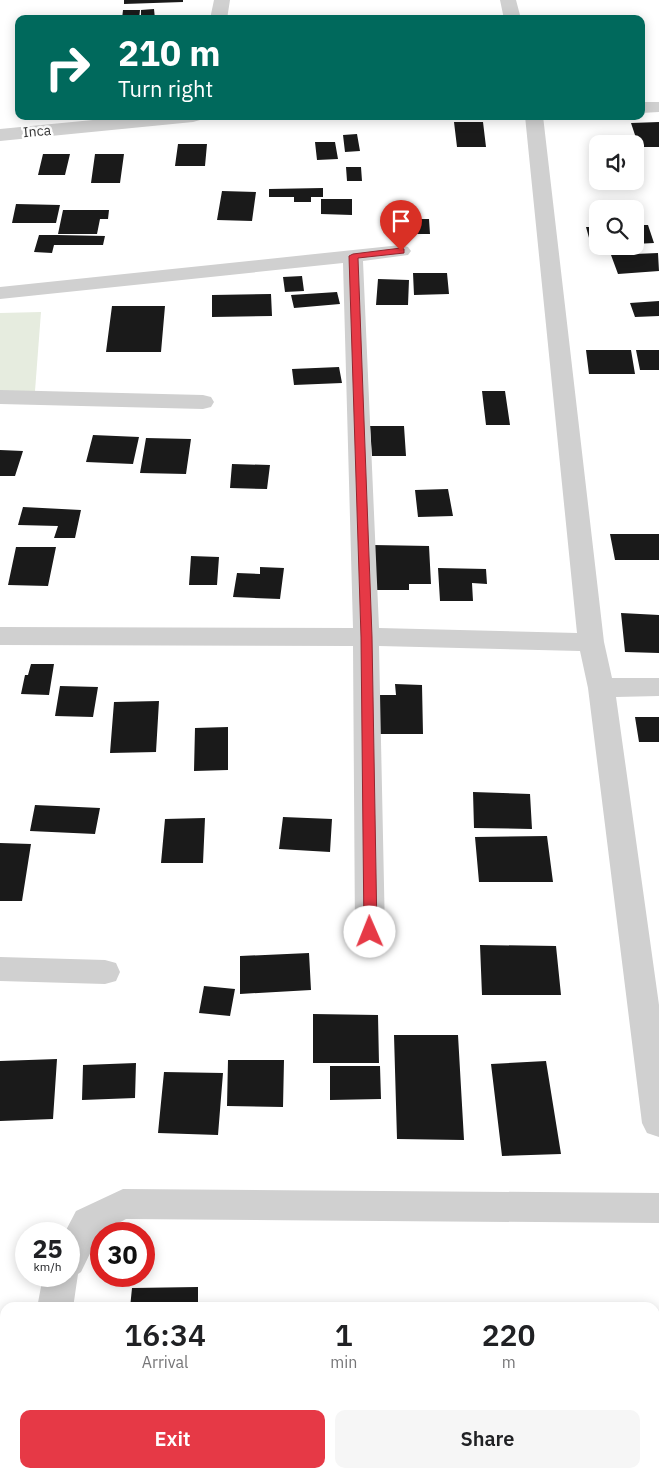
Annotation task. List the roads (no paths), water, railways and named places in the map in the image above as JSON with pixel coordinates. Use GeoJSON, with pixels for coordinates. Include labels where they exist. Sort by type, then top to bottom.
{"type":"FeatureCollection","features":[{"type":"Feature","properties":{"kind":"street"},"geometry":{"type":"LineString","coordinates":[[219,15],[222,0]]}},
{"type":"Feature","properties":{"kind":"street"},"geometry":{"type":"LineString","coordinates":[[508,0],[512,15]]}},
{"type":"Feature","properties":{"kind":"street"},"geometry":{"type":"LineString","coordinates":[[645,108],[659,107]]}},
{"type":"Feature","properties":{"kind":"street","name":"Inca"},"geometry":{"type":"LineString","coordinates":[[0,134],[150,120]]}},
{"type":"Feature","properties":{"kind":"street"},"geometry":{"type":"LineString","coordinates":[[534,120],[590,642],[601,688],[659,1124]]}},
{"type":"Feature","properties":{"kind":"street"},"geometry":{"type":"LineString","coordinates":[[0,293],[401,251]]}},
{"type":"Feature","properties":{"kind":"street"},"geometry":{"type":"LineString","coordinates":[[353,256],[366,637],[370,932]]}},
{"type":"Feature","properties":{"kind":"street"},"geometry":{"type":"LineString","coordinates":[[0,398],[203,402]]}},
{"type":"Feature","properties":{"kind":"street"},"geometry":{"type":"LineString","coordinates":[[0,636],[366,637],[590,642]]}},
{"type":"Feature","properties":{"kind":"street"},"geometry":{"type":"LineString","coordinates":[[601,688],[659,687]]}},
{"type":"Feature","properties":{"kind":"street"},"geometry":{"type":"LineString","coordinates":[[0,968],[105,972]]}},
{"type":"Feature","properties":{"kind":"street"},"geometry":{"type":"LineString","coordinates":[[80,1238],[88,1222],[123,1204],[659,1208]]}},
{"type":"Feature","properties":{"kind":"street"},"geometry":{"type":"LineString","coordinates":[[56,1302],[59,1287]]}}]}
